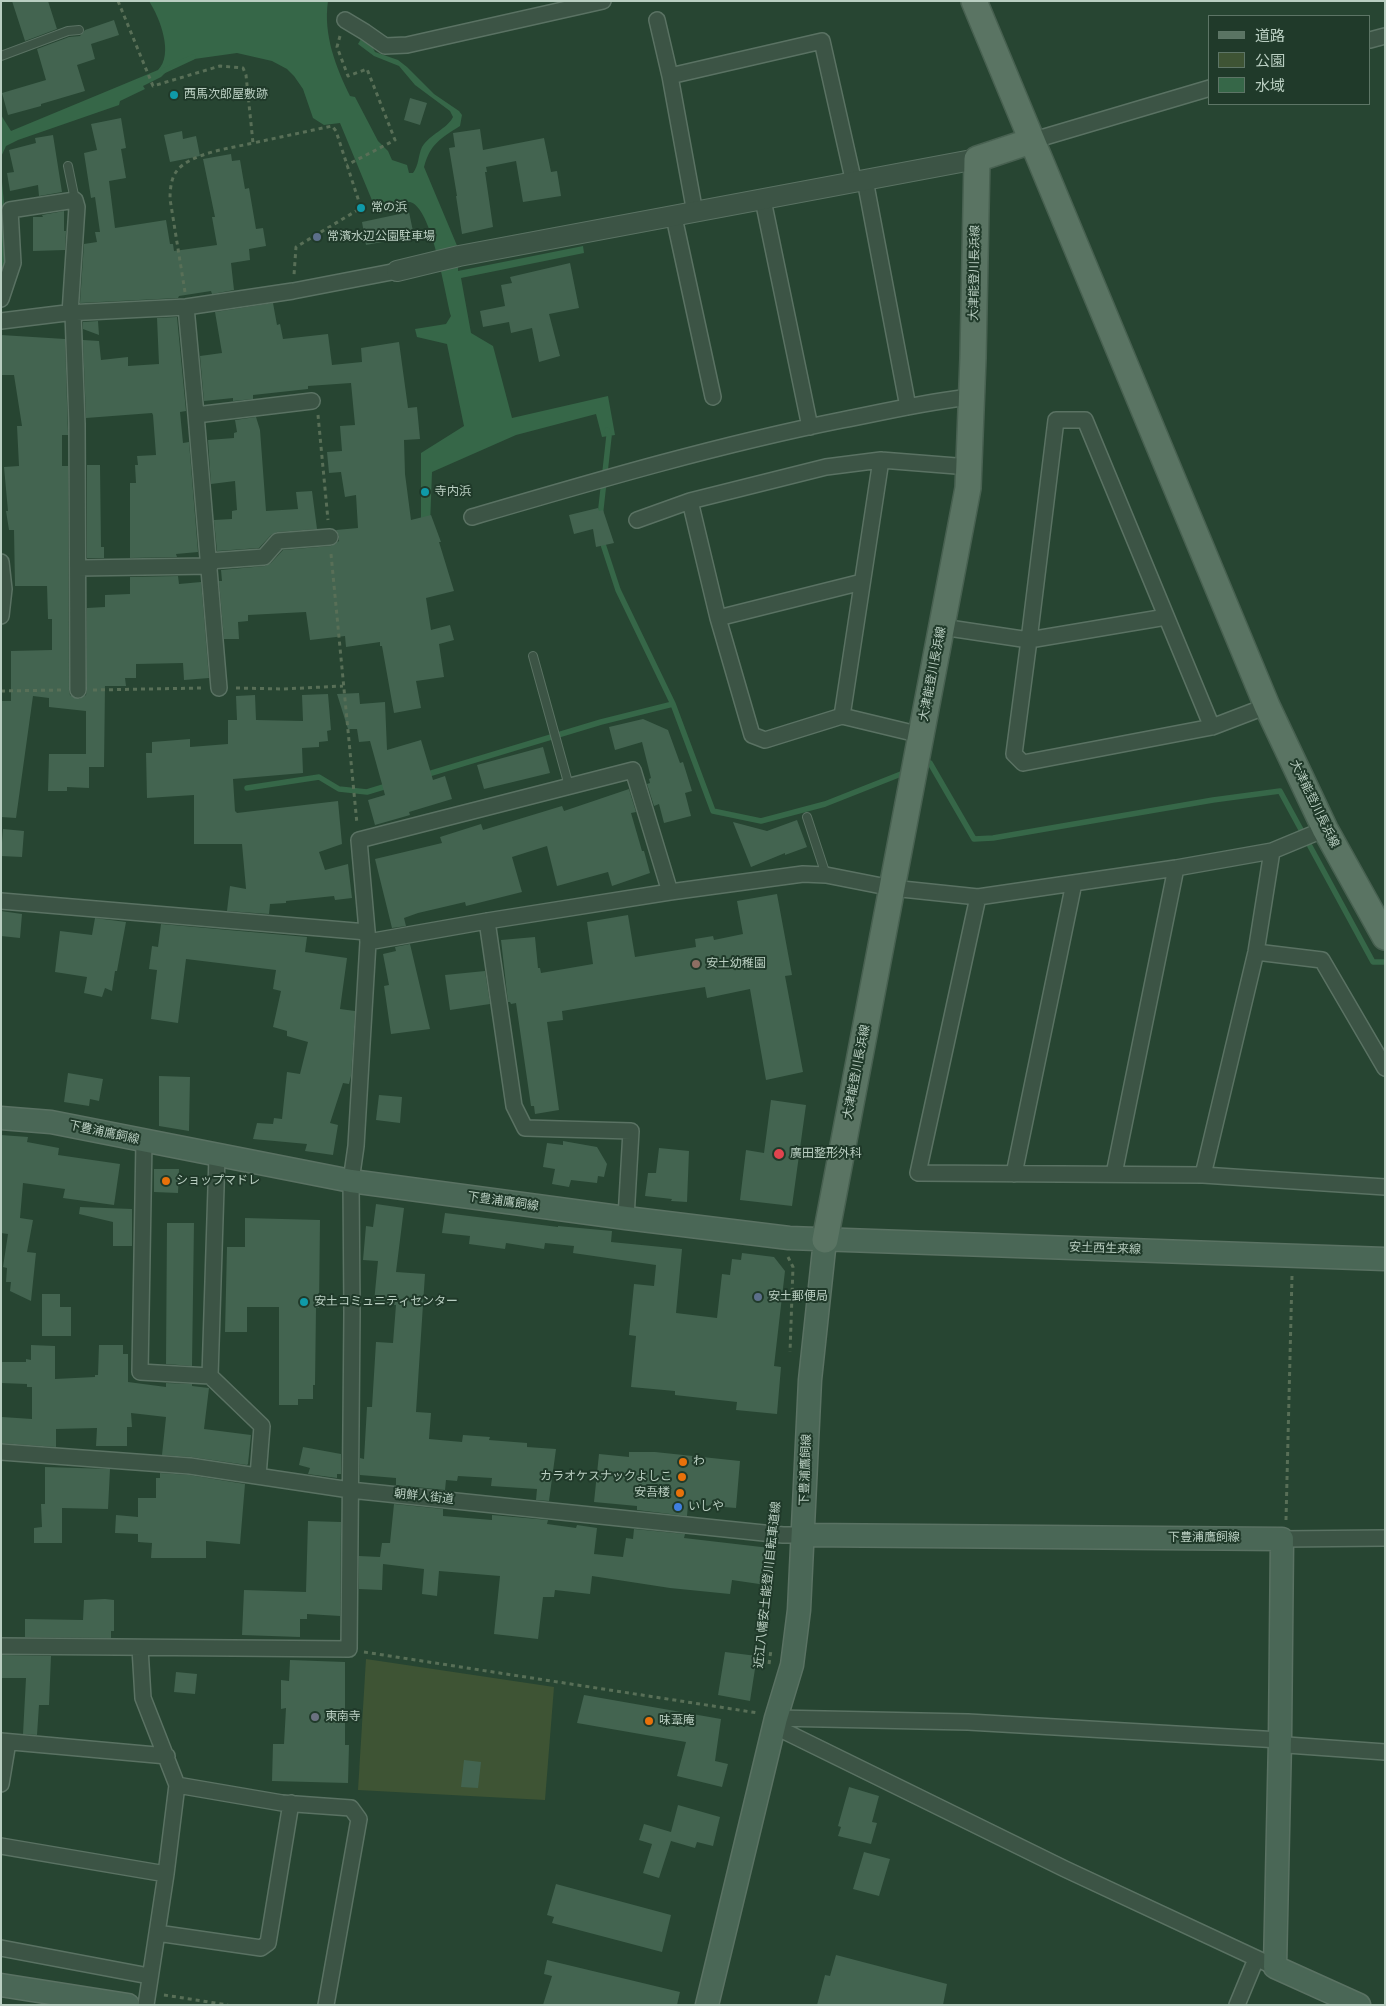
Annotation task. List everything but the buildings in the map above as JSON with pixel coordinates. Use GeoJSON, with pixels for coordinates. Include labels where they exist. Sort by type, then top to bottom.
{"type":"FeatureCollection","features":[{"type":"Feature","properties":{"kind":"main road","name":"大津能登川長浜線"},"geometry":{"type":"LineString","coordinates":[[974,1],[1267,706],[1325,828],[1385,937]]}},
{"type":"Feature","properties":{"kind":"main road"},"geometry":{"type":"LineString","coordinates":[[976,159],[1031,141]]}},
{"type":"Feature","properties":{"kind":"main road","name":"大津能登川長浜線"},"geometry":{"type":"LineString","coordinates":[[825,1240],[968,488],[972,397],[976,159]]}},
{"type":"Feature","properties":{"kind":"main road","name":"下豊浦鷹飼線"},"geometry":{"type":"LineString","coordinates":[[1,1118],[51,1122],[351,1181],[626,1218],[789,1238],[825,1240],[810,1380],[804,1535],[1282,1539]]}},
{"type":"Feature","properties":{"kind":"main road","name":"安土西生来線"},"geometry":{"type":"LineString","coordinates":[[825,1240],[1385,1258]]}},
{"type":"Feature","properties":{"kind":"main road"},"geometry":{"type":"LineString","coordinates":[[707,2005],[763,1714],[792,1664],[799,1610],[804,1535]]}},
{"type":"Feature","properties":{"kind":"main road"},"geometry":{"type":"LineString","coordinates":[[1282,1539],[1280,1740],[1265,1963],[1359,2005]]}},
{"type":"Feature","properties":{"kind":"main road"},"geometry":{"type":"LineString","coordinates":[[1,1985],[128,2005]]}},
{"type":"Feature","properties":{"kind":"street"},"geometry":{"type":"LineString","coordinates":[[345,20],[385,46],[407,45],[603,1]]}},
{"type":"Feature","properties":{"kind":"street"},"geometry":{"type":"LineString","coordinates":[[657,20],[670,76],[695,213]]}},
{"type":"Feature","properties":{"kind":"street"},"geometry":{"type":"LineString","coordinates":[[1371,40],[1385,36]]}},
{"type":"Feature","properties":{"kind":"street"},"geometry":{"type":"LineString","coordinates":[[670,76],[822,41],[859,182],[908,407]]}},
{"type":"Feature","properties":{"kind":"street"},"geometry":{"type":"LineString","coordinates":[[1031,141],[1208,89]]}},
{"type":"Feature","properties":{"kind":"street"},"geometry":{"type":"LineString","coordinates":[[1,321],[72,313],[186,307],[294,291],[397,271],[438,260],[976,159]]}},
{"type":"Feature","properties":{"kind":"street"},"geometry":{"type":"LineString","coordinates":[[1,299],[13,263],[10,210],[75,200],[72,313],[77,424],[78,690]]}},
{"type":"Feature","properties":{"kind":"street"},"geometry":{"type":"LineString","coordinates":[[763,200],[810,427]]}},
{"type":"Feature","properties":{"kind":"street"},"geometry":{"type":"LineString","coordinates":[[674,217],[713,397]]}},
{"type":"Feature","properties":{"kind":"street"},"geometry":{"type":"LineString","coordinates":[[186,307],[219,688]]}},
{"type":"Feature","properties":{"kind":"street"},"geometry":{"type":"LineString","coordinates":[[472,518],[686,455],[908,407],[972,397]]}},
{"type":"Feature","properties":{"kind":"street"},"geometry":{"type":"LineString","coordinates":[[196,415],[312,401]]}},
{"type":"Feature","properties":{"kind":"street"},"geometry":{"type":"LineString","coordinates":[[1212,727],[1085,420],[1056,420],[1030,640],[1014,754],[1023,763],[1212,727],[1267,706]]}},
{"type":"Feature","properties":{"kind":"street"},"geometry":{"type":"LineString","coordinates":[[842,716],[882,460]]}},
{"type":"Feature","properties":{"kind":"street"},"geometry":{"type":"LineString","coordinates":[[637,520],[690,501],[826,467],[882,460],[969,467]]}},
{"type":"Feature","properties":{"kind":"street"},"geometry":{"type":"LineString","coordinates":[[690,501],[718,618],[752,735],[764,740],[842,716],[921,735]]}},
{"type":"Feature","properties":{"kind":"street"},"geometry":{"type":"LineString","coordinates":[[78,568],[209,563],[264,557],[278,541],[330,538]]}},
{"type":"Feature","properties":{"kind":"street"},"geometry":{"type":"LineString","coordinates":[[1,562],[4,589],[1,616]]}},
{"type":"Feature","properties":{"kind":"street"},"geometry":{"type":"LineString","coordinates":[[718,618],[862,582]]}},
{"type":"Feature","properties":{"kind":"street"},"geometry":{"type":"LineString","coordinates":[[942,627],[1030,640],[1166,617]]}},
{"type":"Feature","properties":{"kind":"street"},"geometry":{"type":"LineString","coordinates":[[1,1646],[349,1649],[351,1181],[356,1146],[368,937],[358,840],[633,770],[670,892]]}},
{"type":"Feature","properties":{"kind":"street"},"geometry":{"type":"LineString","coordinates":[[1,901],[368,937],[803,874],[826,875],[892,888],[978,897],[1176,868],[1272,851],[1325,828]]}},
{"type":"Feature","properties":{"kind":"street"},"geometry":{"type":"LineString","coordinates":[[1203,1174],[1256,952],[1272,851]]}},
{"type":"Feature","properties":{"kind":"street"},"geometry":{"type":"LineString","coordinates":[[1114,1174],[1176,868]]}},
{"type":"Feature","properties":{"kind":"street"},"geometry":{"type":"LineString","coordinates":[[1014,1174],[1074,883]]}},
{"type":"Feature","properties":{"kind":"street"},"geometry":{"type":"LineString","coordinates":[[978,897],[918,1173],[1203,1174],[1385,1187]]}},
{"type":"Feature","properties":{"kind":"street"},"geometry":{"type":"LineString","coordinates":[[486,921],[514,1106],[525,1128],[631,1131],[626,1218]]}},
{"type":"Feature","properties":{"kind":"street"},"geometry":{"type":"LineString","coordinates":[[1256,952],[1322,960],[1385,1068]]}},
{"type":"Feature","properties":{"kind":"street"},"geometry":{"type":"LineString","coordinates":[[144,1141],[140,1372],[210,1376],[262,1426],[258,1476]]}},
{"type":"Feature","properties":{"kind":"street"},"geometry":{"type":"LineString","coordinates":[[210,1376],[217,1156]]}},
{"type":"Feature","properties":{"kind":"street","name":"朝鮮人街道"},"geometry":{"type":"LineString","coordinates":[[1,1452],[190,1466],[350,1490],[783,1535],[804,1535]]}},
{"type":"Feature","properties":{"kind":"street"},"geometry":{"type":"LineString","coordinates":[[1282,1539],[1385,1538]]}},
{"type":"Feature","properties":{"kind":"street"},"geometry":{"type":"LineString","coordinates":[[140,1648],[143,1698],[177,1785],[166,1874],[146,2005]]}},
{"type":"Feature","properties":{"kind":"street"},"geometry":{"type":"LineString","coordinates":[[763,1714],[968,1722],[1280,1740],[1287,1745],[1385,1752]]}},
{"type":"Feature","properties":{"kind":"street"},"geometry":{"type":"LineString","coordinates":[[763,1714],[786,1732],[1064,1869],[1265,1963],[1237,2005]]}},
{"type":"Feature","properties":{"kind":"street"},"geometry":{"type":"LineString","coordinates":[[1,1784],[5,1742],[167,1756]]}},
{"type":"Feature","properties":{"kind":"street"},"geometry":{"type":"LineString","coordinates":[[177,1785],[291,1803],[350,1808],[359,1819],[326,2005]]}},
{"type":"Feature","properties":{"kind":"street"},"geometry":{"type":"LineString","coordinates":[[157,1933],[261,1948],[268,1943],[291,1803]]}},
{"type":"Feature","properties":{"kind":"street"},"geometry":{"type":"LineString","coordinates":[[1,1846],[166,1874]]}},
{"type":"Feature","properties":{"kind":"street"},"geometry":{"type":"LineString","coordinates":[[1,1948],[149,1976]]}},
{"type":"Feature","properties":{"kind":"lane"},"geometry":{"type":"LineString","coordinates":[[1,56],[68,31],[79,30]]}},
{"type":"Feature","properties":{"kind":"lane"},"geometry":{"type":"LineString","coordinates":[[68,166],[75,200]]}},
{"type":"Feature","properties":{"kind":"lane"},"geometry":{"type":"LineString","coordinates":[[533,656],[569,786]]}},
{"type":"Feature","properties":{"kind":"lane"},"geometry":{"type":"LineString","coordinates":[[807,817],[826,875]]}},
{"type":"Feature","properties":{"kind":"path"},"geometry":{"type":"LineString","coordinates":[[118,1],[153,86],[220,66],[244,68],[253,143]]}},
{"type":"Feature","properties":{"kind":"path"},"geometry":{"type":"LineString","coordinates":[[345,20],[337,47],[348,76],[367,68],[395,140],[347,165]]}},
{"type":"Feature","properties":{"kind":"path"},"geometry":{"type":"LineString","coordinates":[[186,307],[170,199],[170,187],[176,172],[188,161],[211,153],[332,126],[336,132],[361,208],[296,247],[294,291]]}},
{"type":"Feature","properties":{"kind":"path"},"geometry":{"type":"LineString","coordinates":[[347,165],[392,144]]}},
{"type":"Feature","properties":{"kind":"path"},"geometry":{"type":"LineString","coordinates":[[1,691],[167,687],[283,689],[343,686],[358,840]]}},
{"type":"Feature","properties":{"kind":"path"},"geometry":{"type":"LineString","coordinates":[[787,1254],[793,1267],[790,1353]]}},
{"type":"Feature","properties":{"kind":"path"},"geometry":{"type":"LineString","coordinates":[[1282,1539],[1286,1532],[1293,1255]]}},
{"type":"Feature","properties":{"kind":"path","name":"近江八幡安土能登川自転車道線"},"geometry":{"type":"LineString","coordinates":[[768,1669],[772,1643]]}},
{"type":"Feature","properties":{"kind":"path"},"geometry":{"type":"LineString","coordinates":[[349,1649],[763,1714]]}},
{"type":"Feature","properties":{"kind":"green space"},"geometry":{"type":"Polygon","coordinates":[[[366,1659],[554,1687],[545,1800],[358,1790],[366,1659]]]}},
{"type":"Feature","properties":{"kind":"water"},"geometry":{"type":"Polygon","coordinates":[[[149,1],[328,1],[327,26],[329,38],[340,74],[350,96],[355,97],[378,141],[388,151],[392,160],[407,165],[409,173],[413,173],[415,170],[425,142],[447,125],[453,117],[450,111],[415,85],[399,66],[374,56],[358,44],[365,32],[375,52],[398,60],[434,94],[459,111],[462,115],[460,126],[437,142],[429,153],[424,167],[458,248],[458,271],[583,246],[584,253],[461,278],[471,333],[493,346],[512,418],[608,396],[615,435],[602,437],[596,414],[516,435],[432,472],[430,525],[421,524],[421,453],[464,426],[447,344],[417,337],[415,329],[446,324],[451,316],[431,234],[418,207],[410,202],[397,203],[376,210],[340,123],[324,125],[313,118],[303,89],[294,76],[287,69],[272,61],[237,53],[180,61],[161,77],[143,86],[145,89],[120,101],[119,105],[18,140],[6,146],[1,157],[1,115],[11,131],[158,70],[163,63],[165,55],[164,36],[149,1]]]}},
{"type":"Feature","properties":{"kind":"water"},"geometry":{"type":"Polygon","coordinates":[[[1,171],[10,269],[1,286],[1,171]]]}},
{"type":"Feature","properties":{"kind":"waterway"},"geometry":{"type":"LineString","coordinates":[[163,71],[193,57]]}},
{"type":"Feature","properties":{"kind":"waterway"},"geometry":{"type":"LineString","coordinates":[[600,517],[609,436],[607,430]]}},
{"type":"Feature","properties":{"kind":"waterway"},"geometry":{"type":"LineString","coordinates":[[601,538],[618,590],[673,704],[713,811],[761,821],[825,804],[906,772]]}},
{"type":"Feature","properties":{"kind":"waterway"},"geometry":{"type":"LineString","coordinates":[[425,775],[601,722],[673,704]]}},
{"type":"Feature","properties":{"kind":"waterway"},"geometry":{"type":"LineString","coordinates":[[922,766],[930,763],[974,839],[993,838],[1213,800],[1280,791],[1373,962],[1385,962]]}},
{"type":"Feature","properties":{"kind":"waterway"},"geometry":{"type":"LineString","coordinates":[[247,788],[319,777],[339,789],[367,792],[390,785]]}},
{"type":"Feature","properties":{"kind":"place","name":"西馬次郎屋敷跡"},"geometry":{"type":"Point","coordinates":[174,95]}},
{"type":"Feature","properties":{"kind":"place","name":"常の浜"},"geometry":{"type":"Point","coordinates":[361,208]}},
{"type":"Feature","properties":{"kind":"place","name":"常濱水辺公園駐車場"},"geometry":{"type":"Point","coordinates":[317,237]}},
{"type":"Feature","properties":{"kind":"place","name":"寺内浜"},"geometry":{"type":"Point","coordinates":[425,492]}},
{"type":"Feature","properties":{"kind":"place","name":"安土幼稚園"},"geometry":{"type":"Point","coordinates":[696,964]}},
{"type":"Feature","properties":{"kind":"place","name":"廣田整形外科"},"geometry":{"type":"Point","coordinates":[779,1154]}},
{"type":"Feature","properties":{"kind":"place","name":"ショップマドレ"},"geometry":{"type":"Point","coordinates":[166,1181]}},
{"type":"Feature","properties":{"kind":"place","name":"安土郵便局"},"geometry":{"type":"Point","coordinates":[758,1297]}},
{"type":"Feature","properties":{"kind":"place","name":"安土コミュニティセンター"},"geometry":{"type":"Point","coordinates":[304,1302]}},
{"type":"Feature","properties":{"kind":"place","name":"わ"},"geometry":{"type":"Point","coordinates":[683,1462]}},
{"type":"Feature","properties":{"kind":"place","name":"カラオケスナックよしこ"},"geometry":{"type":"Point","coordinates":[682,1477]}},
{"type":"Feature","properties":{"kind":"place","name":"安吾楼"},"geometry":{"type":"Point","coordinates":[680,1493]}},
{"type":"Feature","properties":{"kind":"place","name":"いしや"},"geometry":{"type":"Point","coordinates":[678,1507]}},
{"type":"Feature","properties":{"kind":"place","name":"東南寺"},"geometry":{"type":"Point","coordinates":[315,1717]}},
{"type":"Feature","properties":{"kind":"place","name":"味葦庵"},"geometry":{"type":"Point","coordinates":[649,1721]}}]}
